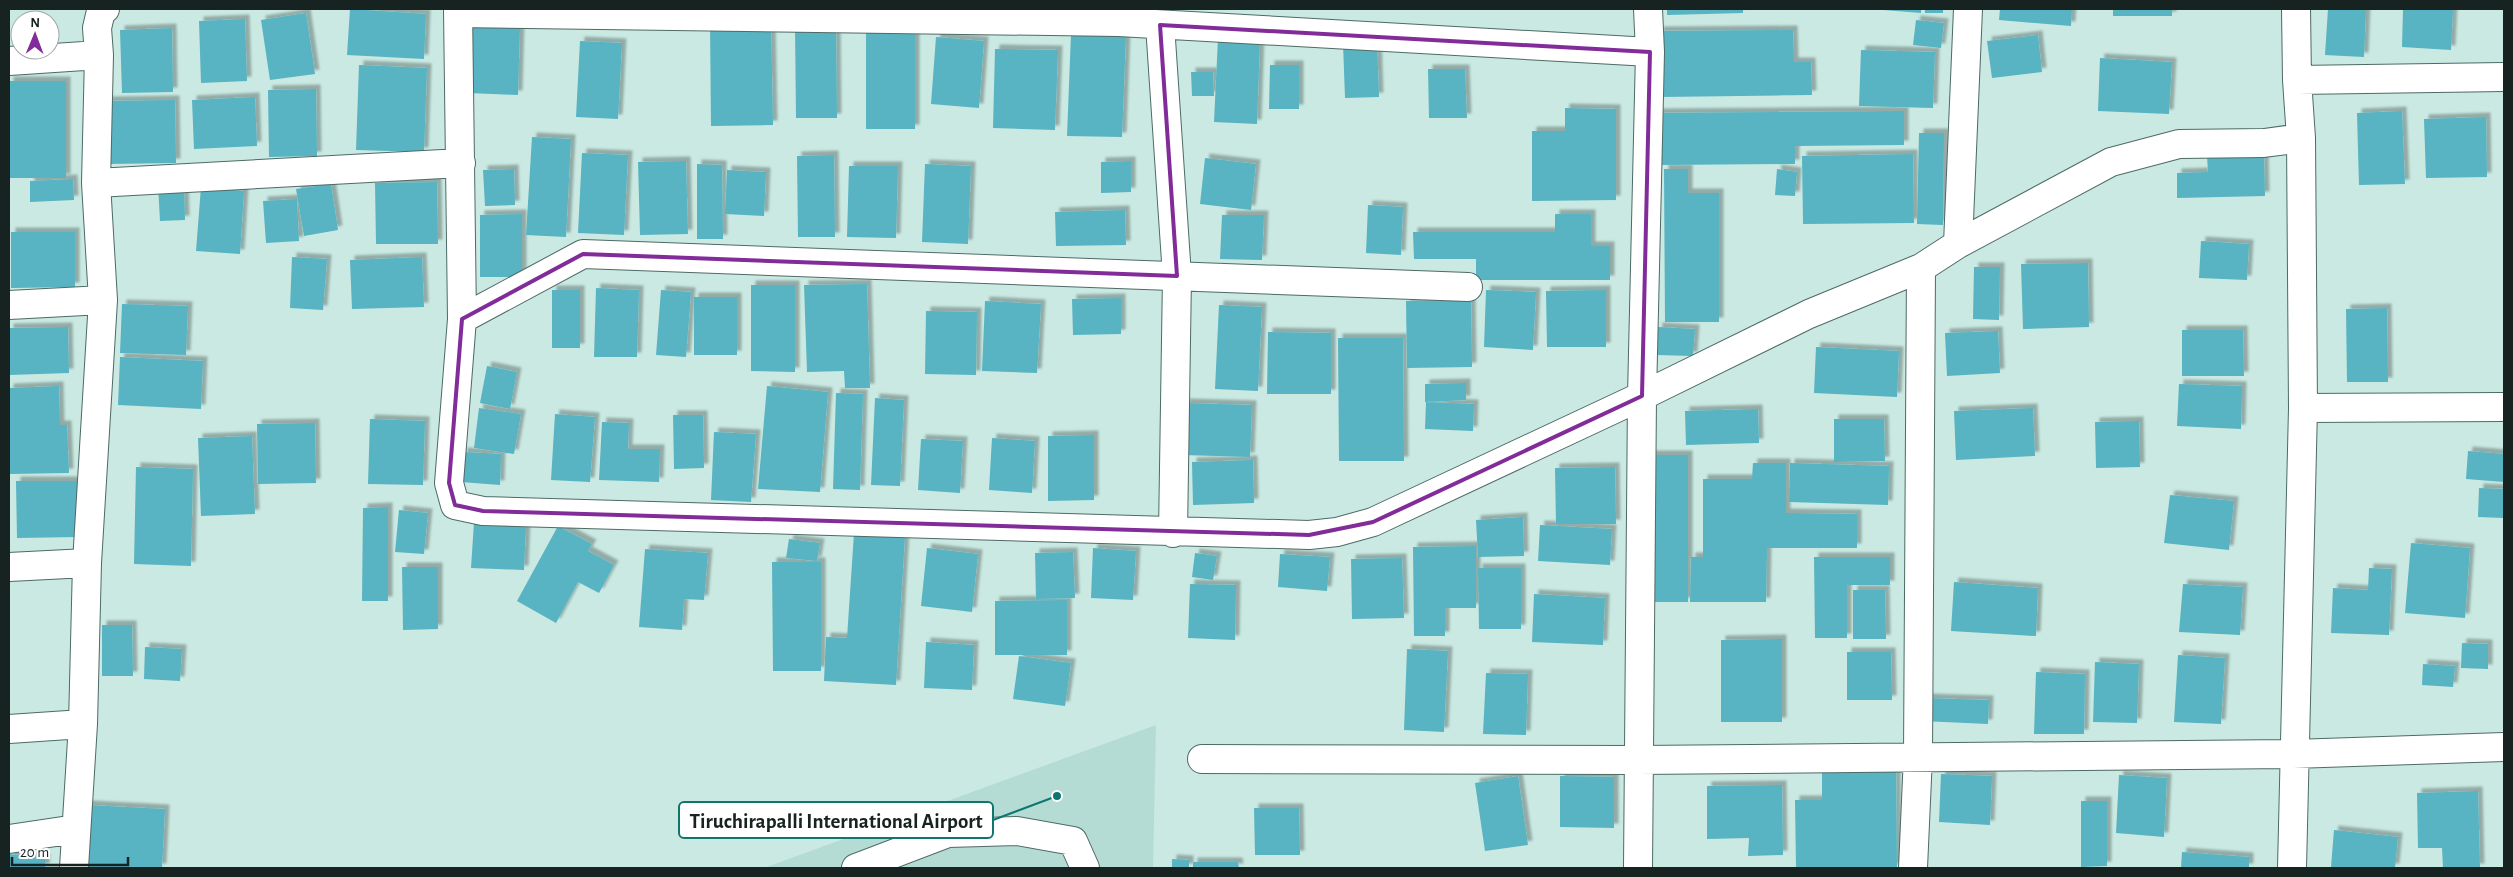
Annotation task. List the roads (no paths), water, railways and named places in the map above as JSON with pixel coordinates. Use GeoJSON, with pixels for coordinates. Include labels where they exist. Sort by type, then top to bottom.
{"type":"FeatureCollection","features":[{"type":"Feature","properties":{"kind":"street"},"geometry":{"type":"LineString","coordinates":[[74,868],[83,724],[87,563],[103,300],[96,183],[99,55],[97,28],[102,10],[105,9]]}},
{"type":"Feature","properties":{"kind":"street"},"geometry":{"type":"LineString","coordinates":[[1638,868],[1642,396],[1650,52],[1648,9]]}},
{"type":"Feature","properties":{"kind":"street"},"geometry":{"type":"LineString","coordinates":[[1958,244],[1968,9]]}},
{"type":"Feature","properties":{"kind":"street"},"geometry":{"type":"LineString","coordinates":[[2292,868],[2302,408],[2301,138],[2297,80],[2296,9]]}},
{"type":"Feature","properties":{"kind":"street"},"geometry":{"type":"LineString","coordinates":[[1650,52],[1160,25],[1119,15],[458,11],[462,319],[449,483],[455,505],[483,511],[1173,533],[1309,535],[1337,532],[1373,522],[1642,396],[1809,314],[1922,268],[1958,244],[2111,162],[2179,144],[2264,142],[2301,138]]}},
{"type":"Feature","properties":{"kind":"street"},"geometry":{"type":"LineString","coordinates":[[1160,25],[1177,276],[1173,533]]}},
{"type":"Feature","properties":{"kind":"street"},"geometry":{"type":"LineString","coordinates":[[9,61],[99,55]]}},
{"type":"Feature","properties":{"kind":"street"},"geometry":{"type":"LineString","coordinates":[[2297,80],[2504,77]]}},
{"type":"Feature","properties":{"kind":"street"},"geometry":{"type":"LineString","coordinates":[[96,183],[461,163]]}},
{"type":"Feature","properties":{"kind":"street"},"geometry":{"type":"LineString","coordinates":[[462,319],[583,254],[1468,287]]}},
{"type":"Feature","properties":{"kind":"street"},"geometry":{"type":"LineString","coordinates":[[1914,868],[1918,756],[1922,268]]}},
{"type":"Feature","properties":{"kind":"street"},"geometry":{"type":"LineString","coordinates":[[9,305],[103,300]]}},
{"type":"Feature","properties":{"kind":"street"},"geometry":{"type":"LineString","coordinates":[[2302,408],[2504,407]]}},
{"type":"Feature","properties":{"kind":"street"},"geometry":{"type":"LineString","coordinates":[[9,567],[87,563]]}},
{"type":"Feature","properties":{"kind":"street"},"geometry":{"type":"LineString","coordinates":[[9,729],[83,724]]}},
{"type":"Feature","properties":{"kind":"street"},"geometry":{"type":"LineString","coordinates":[[1202,759],[1638,760],[2293,754],[2504,747]]}},
{"type":"Feature","properties":{"kind":"street"},"geometry":{"type":"LineString","coordinates":[[9,840],[76,829]]}},
{"type":"Feature","properties":{"kind":"street"},"geometry":{"type":"LineString","coordinates":[[856,868],[948,833],[1017,831],[1073,841],[1085,868]]}},
{"type":"Feature","properties":{"kind":"place","name":"Tiruchirapalli International Airport"},"geometry":{"type":"Point","coordinates":[1057,796]}}]}
